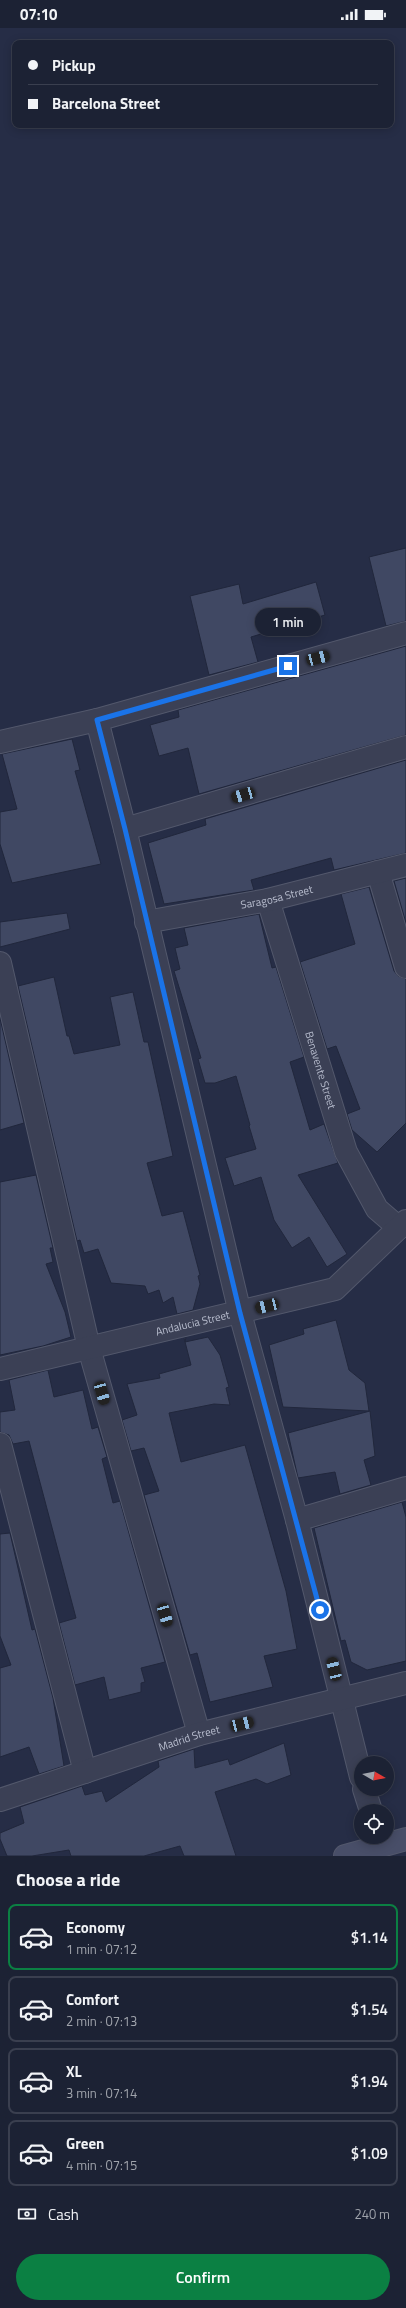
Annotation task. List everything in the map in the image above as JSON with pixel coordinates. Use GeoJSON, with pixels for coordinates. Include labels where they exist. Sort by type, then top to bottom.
{"type":"FeatureCollection","features":[{"type":"Feature","properties":{"kind":"street"},"geometry":{"type":"LineString","coordinates":[[0,742],[97,720],[406,633]]}},
{"type":"Feature","properties":{"kind":"street"},"geometry":{"type":"LineString","coordinates":[[97,720],[125,829],[240,1313],[297,1520],[356,1756]]}},
{"type":"Feature","properties":{"kind":"street"},"geometry":{"type":"LineString","coordinates":[[125,829],[406,747]]}},
{"type":"Feature","properties":{"kind":"street","name":"Saragosa Street"},"geometry":{"type":"LineString","coordinates":[[146,922],[268,900],[406,865]]}},
{"type":"Feature","properties":{"kind":"street"},"geometry":{"type":"LineString","coordinates":[[378,872],[406,967]]}},
{"type":"Feature","properties":{"kind":"street","name":"Benavente Street"},"geometry":{"type":"LineString","coordinates":[[268,900],[346,1152],[377,1209],[402,1224]]}},
{"type":"Feature","properties":{"kind":"street"},"geometry":{"type":"LineString","coordinates":[[0,963],[90,1348],[199,1734]]}},
{"type":"Feature","properties":{"kind":"street","name":"Andalucia Street"},"geometry":{"type":"LineString","coordinates":[[0,1369],[335,1290],[402,1224]]}},
{"type":"Feature","properties":{"kind":"street"},"geometry":{"type":"LineString","coordinates":[[0,1444],[85,1772]]}},
{"type":"Feature","properties":{"kind":"street"},"geometry":{"type":"LineString","coordinates":[[297,1520],[406,1488]]}},
{"type":"Feature","properties":{"kind":"street","name":"Madrid Street"},"geometry":{"type":"LineString","coordinates":[[0,1800],[199,1734],[406,1683]]}},
{"type":"Feature","properties":{"kind":"street"},"geometry":{"type":"LineString","coordinates":[[394,1840],[406,1839]]}},
{"type":"Feature","properties":{"kind":"street"},"geometry":{"type":"LineString","coordinates":[[345,1856],[372,1844]]}},
{"type":"Feature","properties":{"kind":"building"},"geometry":{"type":"Polygon","coordinates":[[[406,548],[406,621],[386,626],[369,557],[406,548]]]}},
{"type":"Feature","properties":{"kind":"building"},"geometry":{"type":"Polygon","coordinates":[[[316,582],[325,615],[251,637],[258,662],[209,675],[190,596],[239,584],[243,604],[316,582]]]}},
{"type":"Feature","properties":{"kind":"building"},"geometry":{"type":"Polygon","coordinates":[[[406,646],[406,735],[199,794],[188,748],[159,756],[150,725],[179,717],[178,710],[406,646]]]}},
{"type":"Feature","properties":{"kind":"building"},"geometry":{"type":"Polygon","coordinates":[[[72,739],[80,770],[75,771],[101,864],[12,883],[0,844],[0,812],[17,809],[2,754],[72,739]]]}},
{"type":"Feature","properties":{"kind":"building"},"geometry":{"type":"Polygon","coordinates":[[[406,760],[406,853],[334,870],[331,858],[251,880],[254,890],[164,904],[148,843],[206,825],[205,819],[406,760]]]}},
{"type":"Feature","properties":{"kind":"building"},"geometry":{"type":"Polygon","coordinates":[[[406,878],[406,923],[394,881],[406,878]]]}},
{"type":"Feature","properties":{"kind":"building"},"geometry":{"type":"Polygon","coordinates":[[[369,887],[394,971],[398,976],[406,979],[406,1123],[377,1152],[352,1130],[347,1114],[360,1109],[336,1046],[327,1049],[300,962],[355,944],[341,894],[369,887]]]}},
{"type":"Feature","properties":{"kind":"building"},"geometry":{"type":"Polygon","coordinates":[[[67,913],[70,929],[0,947],[0,922],[67,913]]]}},
{"type":"Feature","properties":{"kind":"building"},"geometry":{"type":"Polygon","coordinates":[[[259,914],[272,968],[276,967],[304,1057],[290,1062],[310,1130],[324,1124],[338,1163],[298,1175],[347,1254],[327,1267],[309,1237],[292,1248],[274,1220],[261,1177],[234,1186],[225,1158],[256,1149],[249,1126],[250,1125],[236,1076],[215,1083],[205,1083],[198,1059],[201,1058],[174,971],[180,969],[175,948],[188,945],[184,928],[259,914]]]}},
{"type":"Feature","properties":{"kind":"building"},"geometry":{"type":"Polygon","coordinates":[[[54,977],[67,1036],[69,1036],[74,1054],[120,1045],[110,997],[133,992],[144,1042],[148,1042],[173,1156],[147,1163],[162,1216],[183,1211],[200,1275],[198,1276],[200,1284],[193,1310],[177,1314],[173,1297],[163,1303],[159,1290],[148,1294],[145,1286],[111,1283],[98,1249],[84,1253],[80,1240],[77,1241],[18,986],[54,977]]]}},
{"type":"Feature","properties":{"kind":"building"},"geometry":{"type":"Polygon","coordinates":[[[0,1018],[24,1123],[0,1130],[0,1018]]]}},
{"type":"Feature","properties":{"kind":"building"},"geometry":{"type":"Polygon","coordinates":[[[36,1175],[53,1248],[50,1248],[53,1262],[46,1264],[65,1312],[71,1337],[43,1346],[0,1355],[0,1182],[36,1175]]]}},
{"type":"Feature","properties":{"kind":"building"},"geometry":{"type":"Polygon","coordinates":[[[336,1320],[349,1370],[365,1383],[369,1411],[283,1407],[269,1345],[304,1334],[303,1329],[336,1320]]]}},
{"type":"Feature","properties":{"kind":"building"},"geometry":{"type":"Polygon","coordinates":[[[208,1337],[220,1355],[229,1387],[226,1388],[230,1405],[214,1404],[169,1413],[181,1462],[245,1445],[286,1591],[297,1649],[264,1656],[273,1687],[210,1702],[197,1653],[190,1655],[144,1495],[159,1491],[144,1448],[131,1451],[122,1420],[137,1415],[127,1384],[160,1378],[159,1374],[191,1365],[185,1342],[208,1337]]]}},
{"type":"Feature","properties":{"kind":"building"},"geometry":{"type":"Polygon","coordinates":[[[48,1370],[54,1397],[83,1390],[92,1429],[98,1427],[107,1457],[102,1459],[113,1503],[120,1501],[165,1662],[141,1668],[145,1682],[141,1683],[141,1692],[109,1700],[104,1677],[75,1685],[59,1623],[76,1618],[29,1441],[13,1444],[9,1435],[0,1432],[0,1412],[15,1410],[9,1380],[48,1370]]]}},
{"type":"Feature","properties":{"kind":"building"},"geometry":{"type":"Polygon","coordinates":[[[370,1411],[375,1456],[364,1460],[371,1485],[340,1494],[335,1472],[298,1478],[288,1433],[370,1411]]]}},
{"type":"Feature","properties":{"kind":"building"},"geometry":{"type":"Polygon","coordinates":[[[402,1502],[406,1517],[406,1661],[367,1670],[351,1662],[345,1640],[341,1641],[314,1528],[402,1502]]]}},
{"type":"Feature","properties":{"kind":"building"},"geometry":{"type":"Polygon","coordinates":[[[10,1533],[32,1630],[35,1629],[53,1698],[64,1766],[39,1774],[29,1747],[0,1757],[0,1668],[11,1665],[0,1636],[0,1534],[10,1533]]]}},
{"type":"Feature","properties":{"kind":"building"},"geometry":{"type":"Polygon","coordinates":[[[284,1743],[291,1775],[267,1784],[256,1779],[215,1792],[236,1856],[184,1856],[180,1846],[144,1856],[71,1856],[69,1850],[32,1856],[7,1856],[0,1839],[0,1833],[24,1823],[20,1807],[82,1786],[85,1795],[102,1791],[106,1802],[159,1767],[158,1761],[194,1749],[195,1768],[228,1759],[230,1765],[284,1743]]]}},
{"type":"Feature","properties":{"kind":"route"},"geometry":{"type":"LineString","coordinates":[[288,666],[97,720],[125,829],[240,1313],[320,1610]]}}]}
